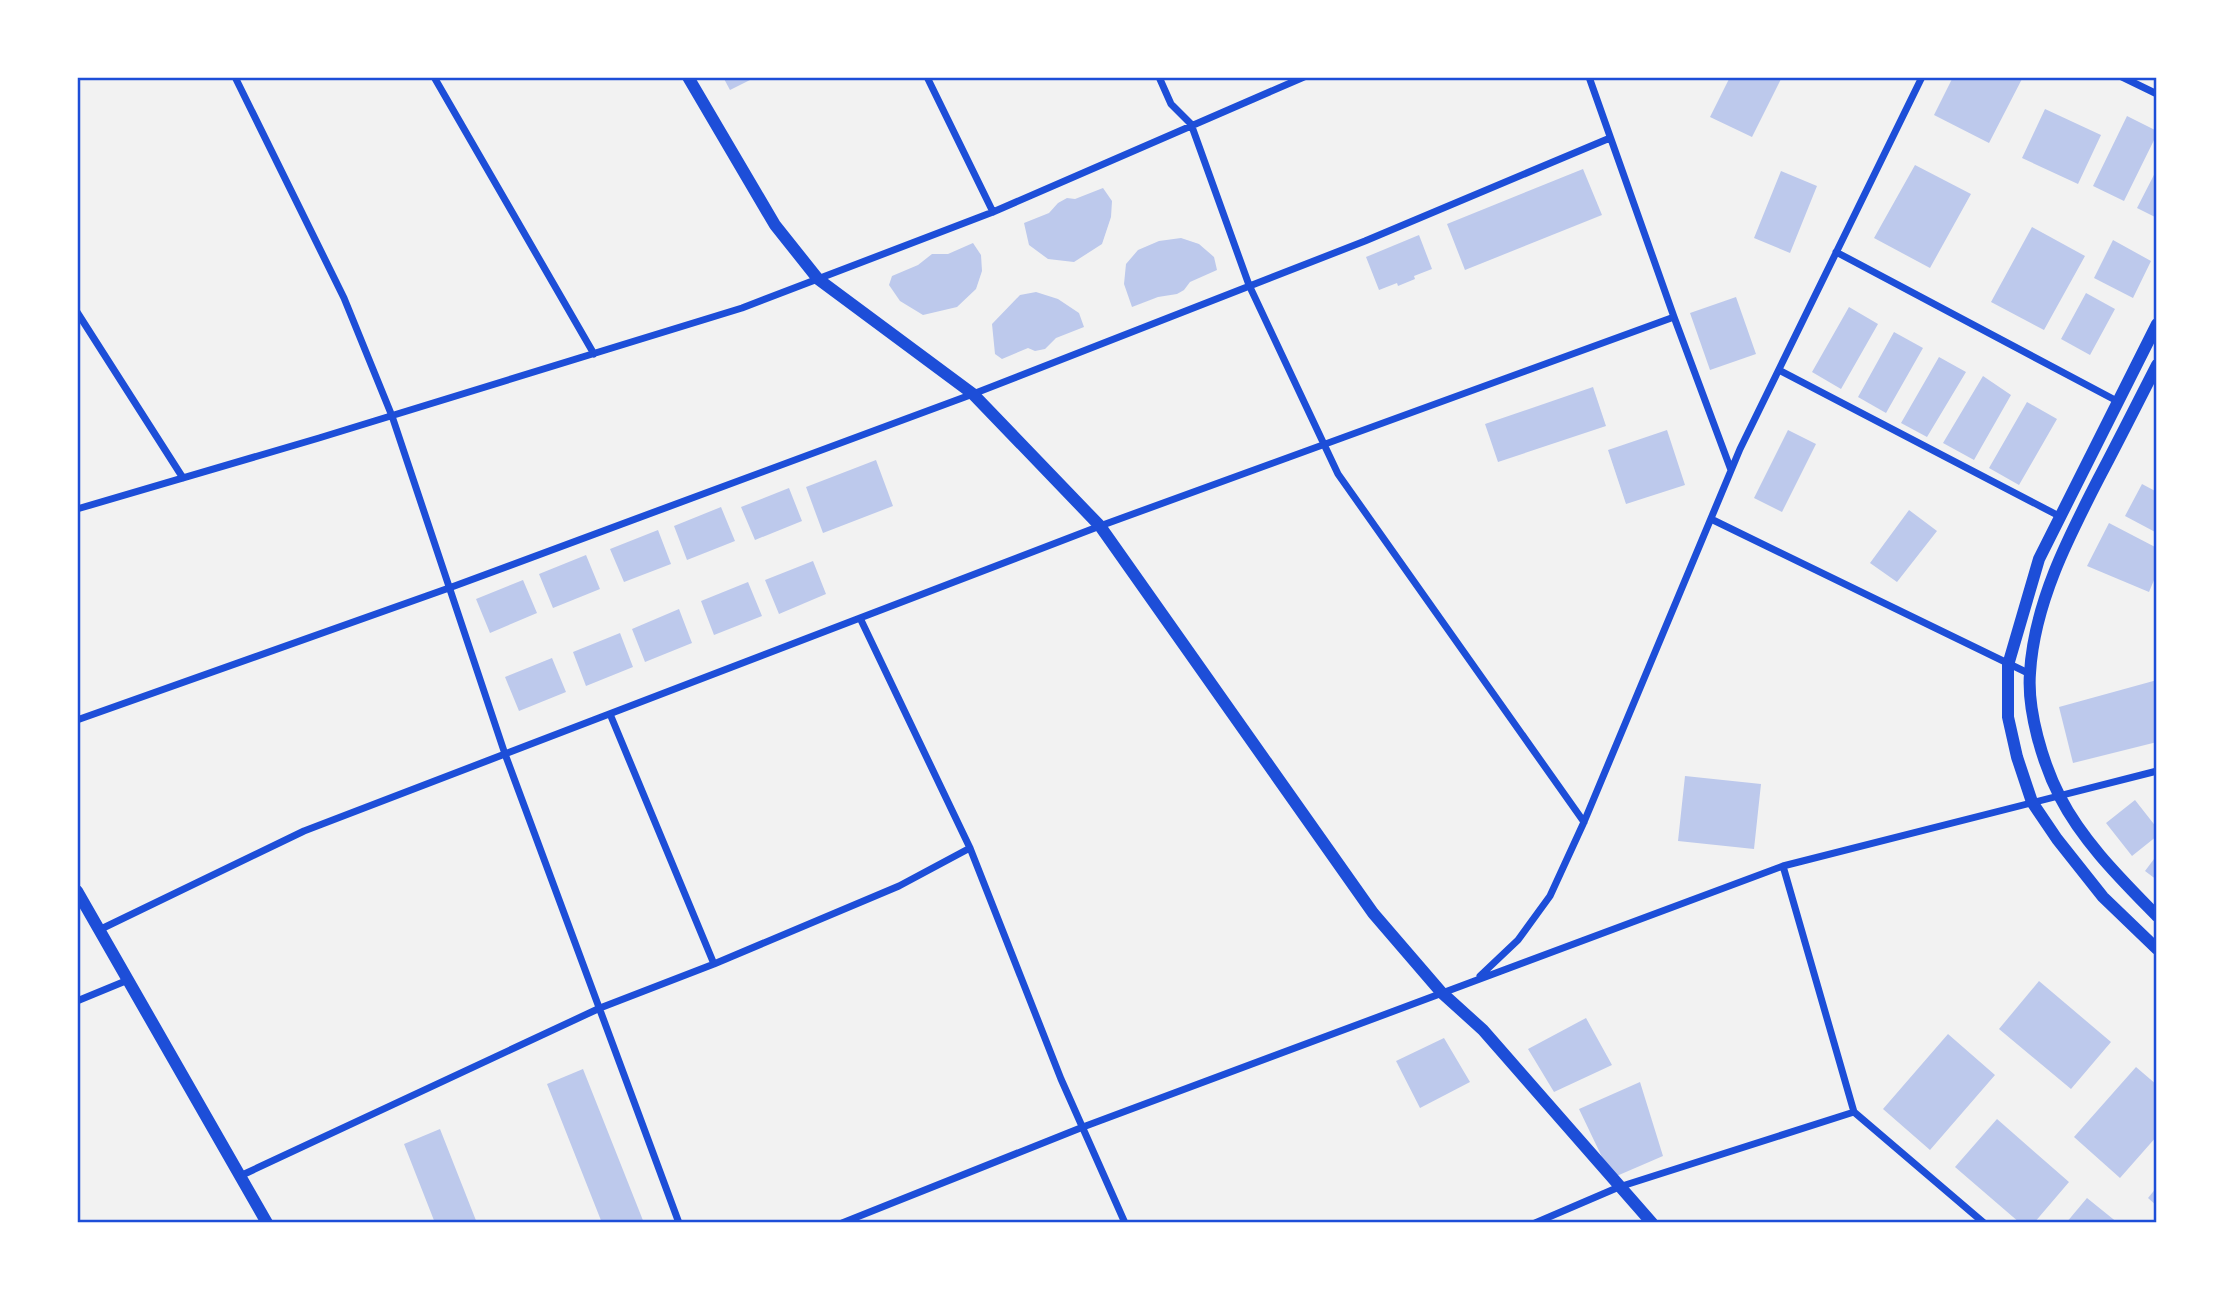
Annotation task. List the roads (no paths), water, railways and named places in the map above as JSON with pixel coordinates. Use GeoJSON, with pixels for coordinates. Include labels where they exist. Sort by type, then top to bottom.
{"type":"FeatureCollection","features":[{"type":"Feature","properties":{"kind":"street"},"geometry":{"type":"LineString","coordinates":[[235,77],[344,299],[392,416],[505,754],[679,1223]]}},
{"type":"Feature","properties":{"kind":"street"},"geometry":{"type":"LineString","coordinates":[[434,77],[594,354]]}},
{"type":"Feature","properties":{"kind":"street"},"geometry":{"type":"LineString","coordinates":[[688,77],[775,225],[818,279],[972,394],[1100,526],[1373,913],[1441,992],[1483,1030],[1652,1223]]}},
{"type":"Feature","properties":{"kind":"street"},"geometry":{"type":"LineString","coordinates":[[927,77],[993,212]]}},
{"type":"Feature","properties":{"kind":"street"},"geometry":{"type":"LineString","coordinates":[[1158,77],[1171,104],[1191,124],[1249,285],[1338,474],[1584,822]]}},
{"type":"Feature","properties":{"kind":"street"},"geometry":{"type":"LineString","coordinates":[[77,509],[392,416],[742,308],[993,212],[1304,77]]}},
{"type":"Feature","properties":{"kind":"street"},"geometry":{"type":"LineString","coordinates":[[1589,77],[1731,470]]}},
{"type":"Feature","properties":{"kind":"street"},"geometry":{"type":"LineString","coordinates":[[1477,979],[1518,940],[1550,896],[1584,822],[1731,470],[1922,77]]}},
{"type":"Feature","properties":{"kind":"street"},"geometry":{"type":"LineString","coordinates":[[2122,77],[2157,94]]}},
{"type":"Feature","properties":{"kind":"street"},"geometry":{"type":"LineString","coordinates":[[77,720],[449,587],[972,394],[1365,241],[1610,138]]}},
{"type":"Feature","properties":{"kind":"street"},"geometry":{"type":"LineString","coordinates":[[1836,252],[2117,401]]}},
{"type":"Feature","properties":{"kind":"street"},"geometry":{"type":"LineString","coordinates":[[77,312],[183,478]]}},
{"type":"Feature","properties":{"kind":"street"},"geometry":{"type":"LineString","coordinates":[[99,930],[304,831],[1100,526],[1674,317]]}},
{"type":"Feature","properties":{"kind":"street"},"geometry":{"type":"LineString","coordinates":[[2157,324],[2039,559],[2008,665],[2008,717],[2017,757],[2032,802],[2057,839],[2103,897],[2157,949]]}},
{"type":"Feature","properties":{"kind":"street"},"geometry":{"type":"LineString","coordinates":[[2157,365],[2056,567],[2040,620],[2030,674],[2032,706],[2044,760],[2060,797],[2075,823],[2123,881],[2157,916]]}},
{"type":"Feature","properties":{"kind":"street"},"geometry":{"type":"LineString","coordinates":[[1779,370],[2059,516]]}},
{"type":"Feature","properties":{"kind":"street"},"geometry":{"type":"LineString","coordinates":[[1711,519],[2030,674]]}},
{"type":"Feature","properties":{"kind":"street"},"geometry":{"type":"LineString","coordinates":[[860,618],[970,848],[1061,1079],[1125,1223]]}},
{"type":"Feature","properties":{"kind":"street"},"geometry":{"type":"LineString","coordinates":[[610,714],[715,964]]}},
{"type":"Feature","properties":{"kind":"street"},"geometry":{"type":"LineString","coordinates":[[842,1223],[1083,1127],[1783,866],[2157,771]]}},
{"type":"Feature","properties":{"kind":"street"},"geometry":{"type":"LineString","coordinates":[[240,1176],[600,1008],[715,964],[899,886],[970,848]]}},
{"type":"Feature","properties":{"kind":"street"},"geometry":{"type":"LineString","coordinates":[[1783,866],[1854,1112],[1984,1223]]}},
{"type":"Feature","properties":{"kind":"street"},"geometry":{"type":"LineString","coordinates":[[77,891],[267,1223]]}},
{"type":"Feature","properties":{"kind":"street"},"geometry":{"type":"LineString","coordinates":[[77,1001],[128,980]]}},
{"type":"Feature","properties":{"kind":"street"},"geometry":{"type":"LineString","coordinates":[[1535,1223],[1619,1187],[1854,1112]]}}]}
